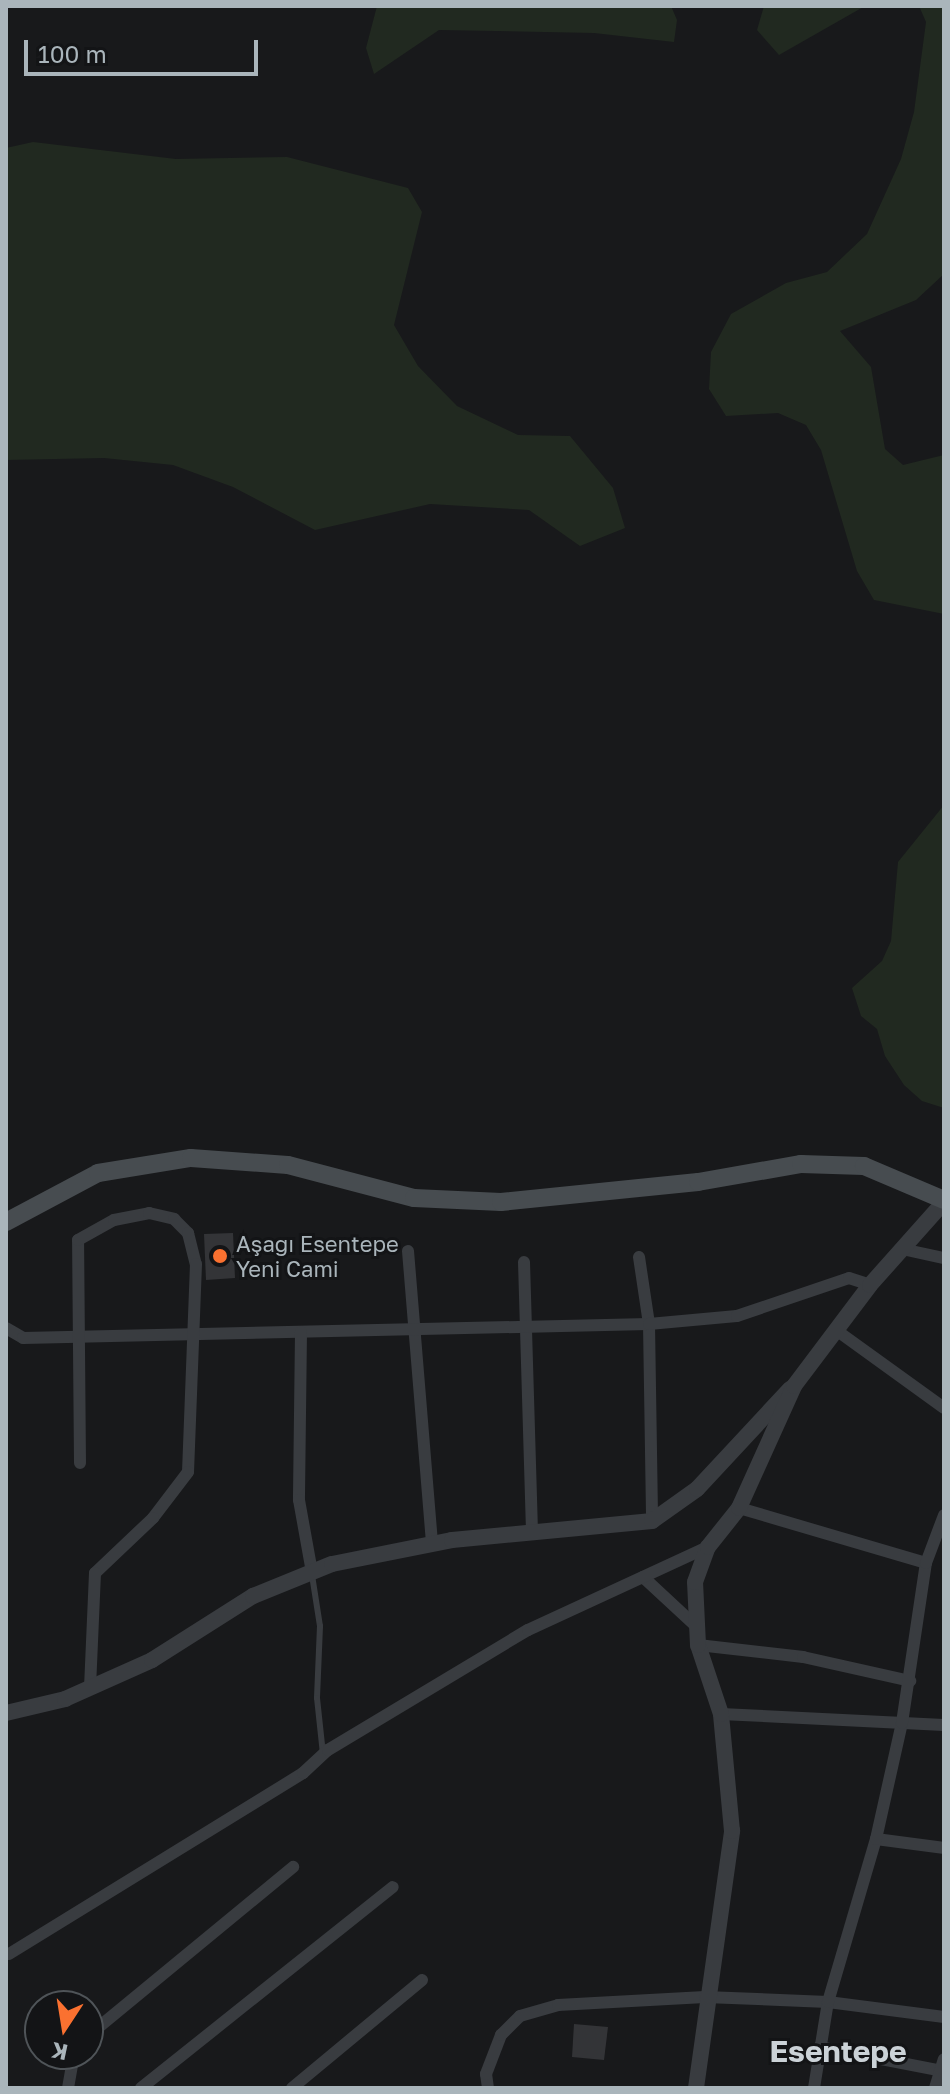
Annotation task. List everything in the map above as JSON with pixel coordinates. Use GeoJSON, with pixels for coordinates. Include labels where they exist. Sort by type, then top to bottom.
{"type":"FeatureCollection","features":[{"type":"Feature","properties":{"kind":"main road"},"geometry":{"type":"LineString","coordinates":[[6,1222],[98,1173],[191,1158],[288,1165],[414,1198],[501,1202],[698,1182],[801,1164],[864,1166],[944,1201]]}},
{"type":"Feature","properties":{"kind":"street"},"geometry":{"type":"LineString","coordinates":[[6,1713],[90,1688],[152,1660],[253,1596],[312,1572],[432,1544],[532,1529],[652,1521],[697,1489],[794,1386],[870,1285],[944,1201]]}},
{"type":"Feature","properties":{"kind":"street"},"geometry":{"type":"LineString","coordinates":[[80,1463],[78,1240],[114,1220],[149,1213],[174,1219],[188,1233],[196,1264],[188,1472],[153,1518],[95,1573],[90,1688]]}},
{"type":"Feature","properties":{"kind":"street"},"geometry":{"type":"LineString","coordinates":[[902,1249],[944,1258]]}},
{"type":"Feature","properties":{"kind":"street"},"geometry":{"type":"LineString","coordinates":[[408,1251],[432,1544]]}},
{"type":"Feature","properties":{"kind":"street"},"geometry":{"type":"LineString","coordinates":[[639,1257],[649,1324],[652,1521]]}},
{"type":"Feature","properties":{"kind":"street"},"geometry":{"type":"LineString","coordinates":[[524,1262],[532,1529]]}},
{"type":"Feature","properties":{"kind":"street"},"geometry":{"type":"LineString","coordinates":[[6,1328],[23,1338],[649,1324],[737,1316],[849,1278],[870,1285]]}},
{"type":"Feature","properties":{"kind":"street"},"geometry":{"type":"LineString","coordinates":[[836,1330],[944,1408]]}},
{"type":"Feature","properties":{"kind":"street"},"geometry":{"type":"LineString","coordinates":[[301,1332],[299,1500],[312,1572]]}},
{"type":"Feature","properties":{"kind":"street"},"geometry":{"type":"LineString","coordinates":[[696,2088],[705,1997],[732,1831],[721,1714],[698,1645],[695,1582],[708,1547],[739,1508],[794,1386]]}},
{"type":"Feature","properties":{"kind":"street"},"geometry":{"type":"LineString","coordinates":[[739,1508],[926,1563]]}},
{"type":"Feature","properties":{"kind":"street"},"geometry":{"type":"LineString","coordinates":[[814,2088],[828,2002],[876,1839],[902,1723],[926,1563],[944,1515]]}},
{"type":"Feature","properties":{"kind":"street"},"geometry":{"type":"LineString","coordinates":[[9,1954],[303,1773],[323,1754],[528,1630],[708,1547]]}},
{"type":"Feature","properties":{"kind":"street"},"geometry":{"type":"LineString","coordinates":[[643,1577],[697,1627]]}},
{"type":"Feature","properties":{"kind":"street"},"geometry":{"type":"LineString","coordinates":[[698,1645],[803,1657],[910,1681]]}},
{"type":"Feature","properties":{"kind":"street"},"geometry":{"type":"LineString","coordinates":[[721,1714],[944,1725]]}},
{"type":"Feature","properties":{"kind":"street"},"geometry":{"type":"LineString","coordinates":[[876,1839],[944,1848]]}},
{"type":"Feature","properties":{"kind":"street"},"geometry":{"type":"LineString","coordinates":[[104,2023],[293,1867]]}},
{"type":"Feature","properties":{"kind":"street"},"geometry":{"type":"LineString","coordinates":[[141,2088],[393,1887]]}},
{"type":"Feature","properties":{"kind":"street"},"geometry":{"type":"LineString","coordinates":[[292,2088],[422,1980]]}},
{"type":"Feature","properties":{"kind":"street"},"geometry":{"type":"LineString","coordinates":[[488,2088],[486,2074],[501,2035],[520,2016],[558,2005],[705,1997],[828,2002],[944,2017]]}},
{"type":"Feature","properties":{"kind":"street"},"geometry":{"type":"LineString","coordinates":[[819,2047],[941,2065],[935,2088]]}},
{"type":"Feature","properties":{"kind":"lane"},"geometry":{"type":"LineString","coordinates":[[312,1572],[320,1626],[317,1698],[323,1754]]}},
{"type":"Feature","properties":{"kind":"shaded area"},"geometry":{"type":"Polygon","coordinates":[[[377,6],[671,6],[677,20],[674,42],[594,33],[439,30],[374,74],[366,48],[377,6]]]}},
{"type":"Feature","properties":{"kind":"shaded area"},"geometry":{"type":"Polygon","coordinates":[[[764,6],[865,6],[779,55],[757,30],[764,6]]]}},
{"type":"Feature","properties":{"kind":"shaded area"},"geometry":{"type":"Polygon","coordinates":[[[919,6],[944,6],[944,274],[916,300],[840,331],[871,367],[885,449],[903,465],[944,455],[944,614],[874,600],[857,571],[821,450],[806,425],[778,413],[726,416],[709,389],[711,352],[731,314],[786,283],[827,272],[867,234],[901,159],[914,112],[926,22],[919,6]]]}},
{"type":"Feature","properties":{"kind":"shaded area"},"geometry":{"type":"Polygon","coordinates":[[[33,142],[176,159],[287,157],[408,188],[422,212],[394,325],[418,366],[457,406],[518,435],[570,436],[613,488],[625,528],[580,546],[529,510],[430,504],[315,530],[233,487],[173,465],[104,458],[6,460],[6,148],[33,142]]]}},
{"type":"Feature","properties":{"kind":"shaded area"},"geometry":{"type":"Polygon","coordinates":[[[944,805],[944,1108],[922,1101],[904,1085],[885,1056],[877,1029],[861,1016],[852,988],[882,961],[891,941],[898,862],[944,805]]]}},
{"type":"Feature","properties":{"kind":"building","name":"Aşağı Esentepe Yeni Cami"},"geometry":{"type":"Polygon","coordinates":[[[233,1233],[235,1278],[206,1280],[204,1234],[233,1233]]]}},
{"type":"Feature","properties":{"kind":"building"},"geometry":{"type":"Polygon","coordinates":[[[574,2024],[608,2027],[604,2060],[572,2057],[574,2024]]]}},
{"type":"Feature","properties":{"kind":"place","name":"Aşağı Esentepe Yeni Cami"},"geometry":{"type":"Point","coordinates":[220,1256]}},
{"type":"Feature","properties":{"kind":"district","name":"Esentepe"},"geometry":{"type":"Point","coordinates":[838,2051]}}]}
